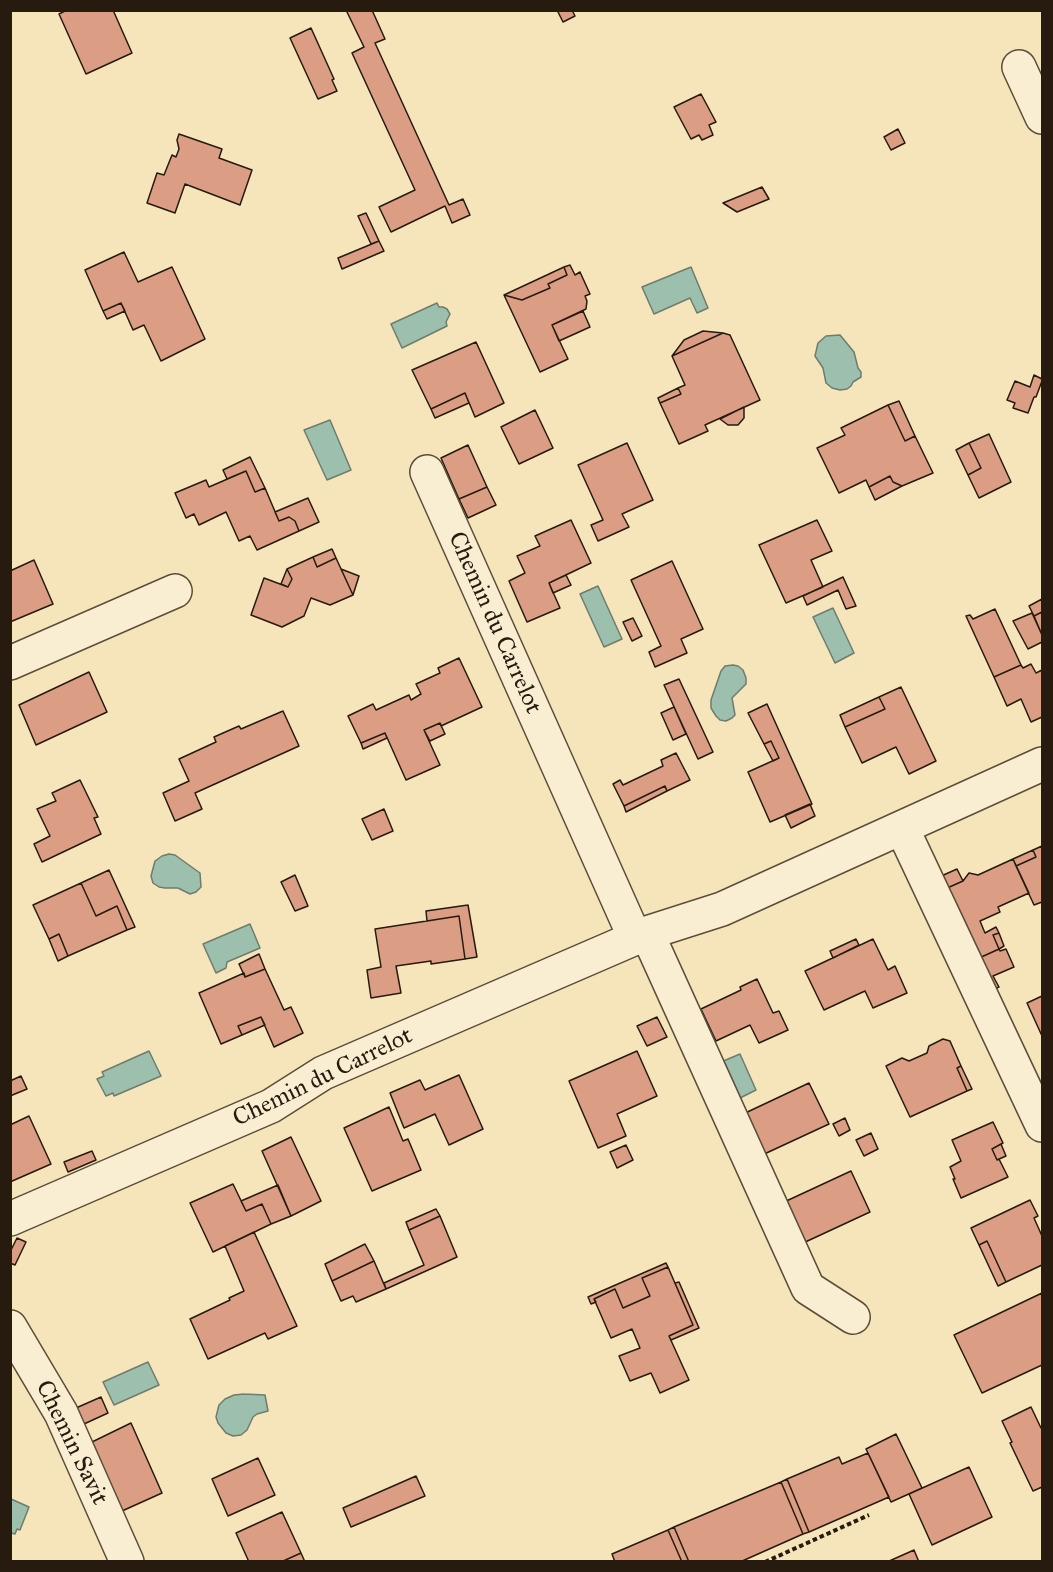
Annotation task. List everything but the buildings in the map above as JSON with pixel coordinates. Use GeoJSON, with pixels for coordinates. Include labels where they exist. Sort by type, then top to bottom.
{"type":"FeatureCollection","features":[{"type":"Feature","properties":{"kind":"street"},"geometry":{"type":"LineString","coordinates":[[1019,67],[1042,117]]}},
{"type":"Feature","properties":{"kind":"street","name":"Chemin du Carrelot"},"geometry":{"type":"LineString","coordinates":[[427,472],[641,936]]}},
{"type":"Feature","properties":{"kind":"street"},"geometry":{"type":"LineString","coordinates":[[10,663],[175,591]]}},
{"type":"Feature","properties":{"kind":"street","name":"Chemin du Carrelot"},"geometry":{"type":"LineString","coordinates":[[10,1219],[271,1106],[323,1073],[641,936],[722,909],[1042,764]]}},
{"type":"Feature","properties":{"kind":"street"},"geometry":{"type":"LineString","coordinates":[[902,828],[1042,1125]]}},
{"type":"Feature","properties":{"kind":"street"},"geometry":{"type":"LineString","coordinates":[[641,936],[808,1288],[853,1317]]}},
{"type":"Feature","properties":{"kind":"street","name":"Chemin Savit"},"geometry":{"type":"LineString","coordinates":[[10,1327],[61,1413],[127,1562]]}},
{"type":"Feature","properties":{"kind":"path"},"geometry":{"type":"LineString","coordinates":[[765,1562],[869,1515]]}},
{"type":"Feature","properties":{"kind":"shaded area"},"geometry":{"type":"Polygon","coordinates":[[[691,267],[708,308],[697,313],[690,298],[654,314],[642,287],[691,267]]]}},
{"type":"Feature","properties":{"kind":"shaded area"},"geometry":{"type":"Polygon","coordinates":[[[437,303],[439,307],[447,309],[450,314],[446,322],[447,326],[402,348],[391,324],[437,303]]]}},
{"type":"Feature","properties":{"kind":"shaded area"},"geometry":{"type":"Polygon","coordinates":[[[840,335],[854,352],[861,377],[847,389],[840,390],[826,383],[823,368],[815,356],[818,343],[826,336],[840,335]]]}},
{"type":"Feature","properties":{"kind":"shaded area"},"geometry":{"type":"Polygon","coordinates":[[[330,420],[351,470],[327,480],[304,430],[330,420]]]}},
{"type":"Feature","properties":{"kind":"shaded area"},"geometry":{"type":"Polygon","coordinates":[[[598,586],[622,639],[604,647],[580,594],[598,586]]]}},
{"type":"Feature","properties":{"kind":"shaded area"},"geometry":{"type":"Polygon","coordinates":[[[833,608],[854,653],[835,663],[813,617],[833,608]]]}},
{"type":"Feature","properties":{"kind":"shaded area"},"geometry":{"type":"Polygon","coordinates":[[[733,665],[743,670],[746,684],[732,698],[735,715],[726,721],[720,720],[711,708],[711,700],[721,671],[725,666],[733,665]]]}},
{"type":"Feature","properties":{"kind":"shaded area"},"geometry":{"type":"Polygon","coordinates":[[[169,854],[175,855],[200,873],[201,887],[196,892],[190,894],[178,888],[159,887],[153,883],[151,876],[155,861],[169,854]]]}},
{"type":"Feature","properties":{"kind":"shaded area"},"geometry":{"type":"Polygon","coordinates":[[[250,924],[260,948],[227,962],[226,968],[216,973],[203,944],[250,924]]]}},
{"type":"Feature","properties":{"kind":"shaded area"},"geometry":{"type":"Polygon","coordinates":[[[149,1051],[161,1076],[114,1096],[113,1093],[106,1096],[97,1079],[104,1076],[102,1072],[149,1051]]]}},
{"type":"Feature","properties":{"kind":"shaded area"},"geometry":{"type":"Polygon","coordinates":[[[740,1054],[756,1090],[738,1099],[721,1062],[740,1054]]]}},
{"type":"Feature","properties":{"kind":"shaded area"},"geometry":{"type":"Polygon","coordinates":[[[148,1362],[159,1385],[114,1405],[103,1382],[148,1362]]]}},
{"type":"Feature","properties":{"kind":"shaded area"},"geometry":{"type":"Polygon","coordinates":[[[234,1395],[265,1395],[268,1411],[257,1414],[253,1417],[247,1430],[241,1435],[233,1436],[226,1433],[218,1423],[216,1417],[219,1405],[234,1395]]]}},
{"type":"Feature","properties":{"kind":"shaded area"},"geometry":{"type":"Polygon","coordinates":[[[11,1499],[29,1507],[20,1530],[17,1529],[15,1534],[11,1533],[11,1499]]]}}]}
